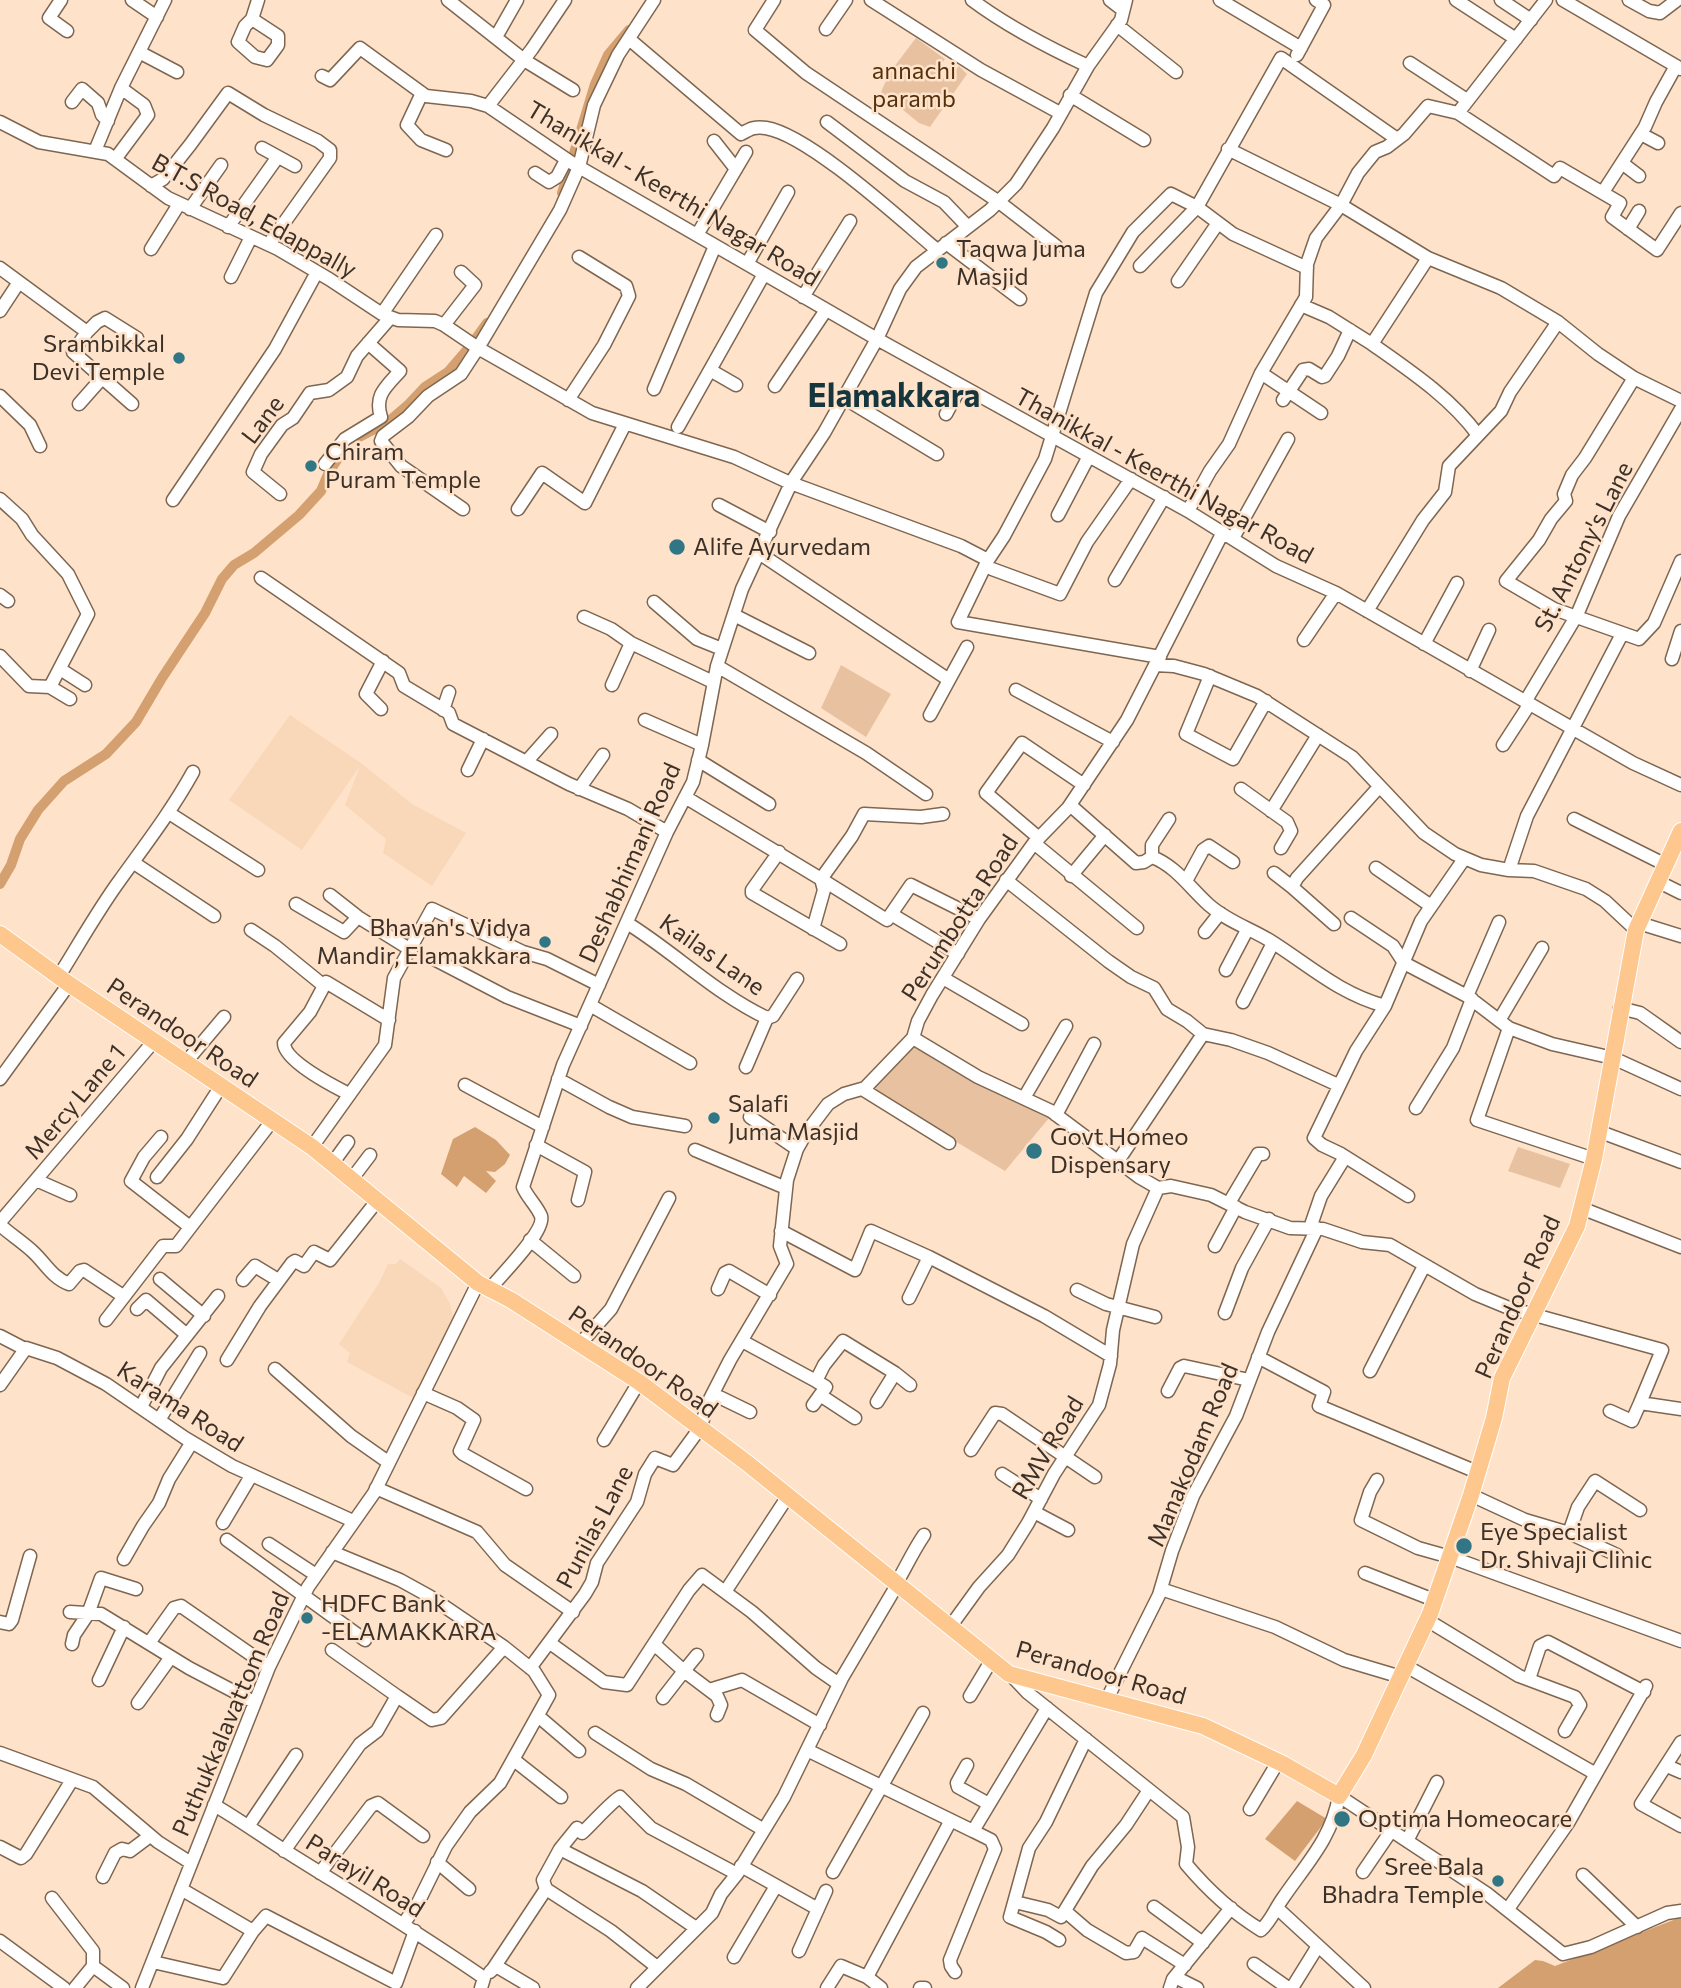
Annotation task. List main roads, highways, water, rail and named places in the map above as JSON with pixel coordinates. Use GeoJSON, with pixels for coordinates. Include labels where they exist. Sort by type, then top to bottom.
{"type":"FeatureCollection","features":[{"type":"Feature","properties":{"kind":"main road","name":"Perandoor Road"},"geometry":{"type":"LineString","coordinates":[[0,934],[312,1147],[484,1286],[639,1382],[788,1496],[1009,1674],[1203,1726],[1278,1762],[1339,1796],[1364,1755],[1427,1620],[1471,1496],[1494,1418],[1502,1378],[1577,1226],[1594,1158],[1620,1008],[1638,927],[1681,831]]}},
{"type":"Feature","properties":{"kind":"waterway"},"geometry":{"type":"LineString","coordinates":[[562,193],[595,84],[608,55],[629,30]]}},
{"type":"Feature","properties":{"kind":"waterway"},"geometry":{"type":"LineString","coordinates":[[359,437],[388,422],[425,387],[448,372],[487,323]]}},
{"type":"Feature","properties":{"kind":"waterway"},"geometry":{"type":"LineString","coordinates":[[0,884],[11,865],[20,839],[38,810],[64,781],[106,754],[136,722],[205,613],[222,579],[234,565],[254,553],[299,515],[321,491],[329,472],[345,448]]}},
{"type":"Feature","properties":{"kind":"place","name":"Taqwa Juma Masjid"},"geometry":{"type":"Point","coordinates":[942,263]}},
{"type":"Feature","properties":{"kind":"place","name":"Srambikkal Devi Temple"},"geometry":{"type":"Point","coordinates":[179,358]}},
{"type":"Feature","properties":{"kind":"place","name":"Chiram Puram Temple"},"geometry":{"type":"Point","coordinates":[311,466]}},
{"type":"Feature","properties":{"kind":"place","name":"Alife Ayurvedam"},"geometry":{"type":"Point","coordinates":[677,547]}},
{"type":"Feature","properties":{"kind":"place","name":"Bhavan's Vidya Mandir, Elamakkara"},"geometry":{"type":"Point","coordinates":[545,942]}},
{"type":"Feature","properties":{"kind":"place","name":"Salafi Juma Masjid"},"geometry":{"type":"Point","coordinates":[714,1118]}},
{"type":"Feature","properties":{"kind":"place","name":"Govt Homeo Dispensary"},"geometry":{"type":"Point","coordinates":[1034,1151]}},
{"type":"Feature","properties":{"kind":"place","name":"Eye Specialist Dr. Shivaji Clinic"},"geometry":{"type":"Point","coordinates":[1464,1546]}},
{"type":"Feature","properties":{"kind":"place","name":"HDFC Bank -ELAMAKKARA"},"geometry":{"type":"Point","coordinates":[307,1618]}},
{"type":"Feature","properties":{"kind":"place","name":"Optima Homeocare"},"geometry":{"type":"Point","coordinates":[1342,1819]}},
{"type":"Feature","properties":{"kind":"place","name":"Sree Bala Bhadra Temple"},"geometry":{"type":"Point","coordinates":[1498,1881]}},
{"type":"Feature","properties":{"kind":"district","name":"Elamakkara"},"geometry":{"type":"Point","coordinates":[894,396]}},
{"type":"Feature","properties":{"kind":"park label","name":"annachi paramb"},"geometry":{"type":"Point","coordinates":[914,85]}}]}
